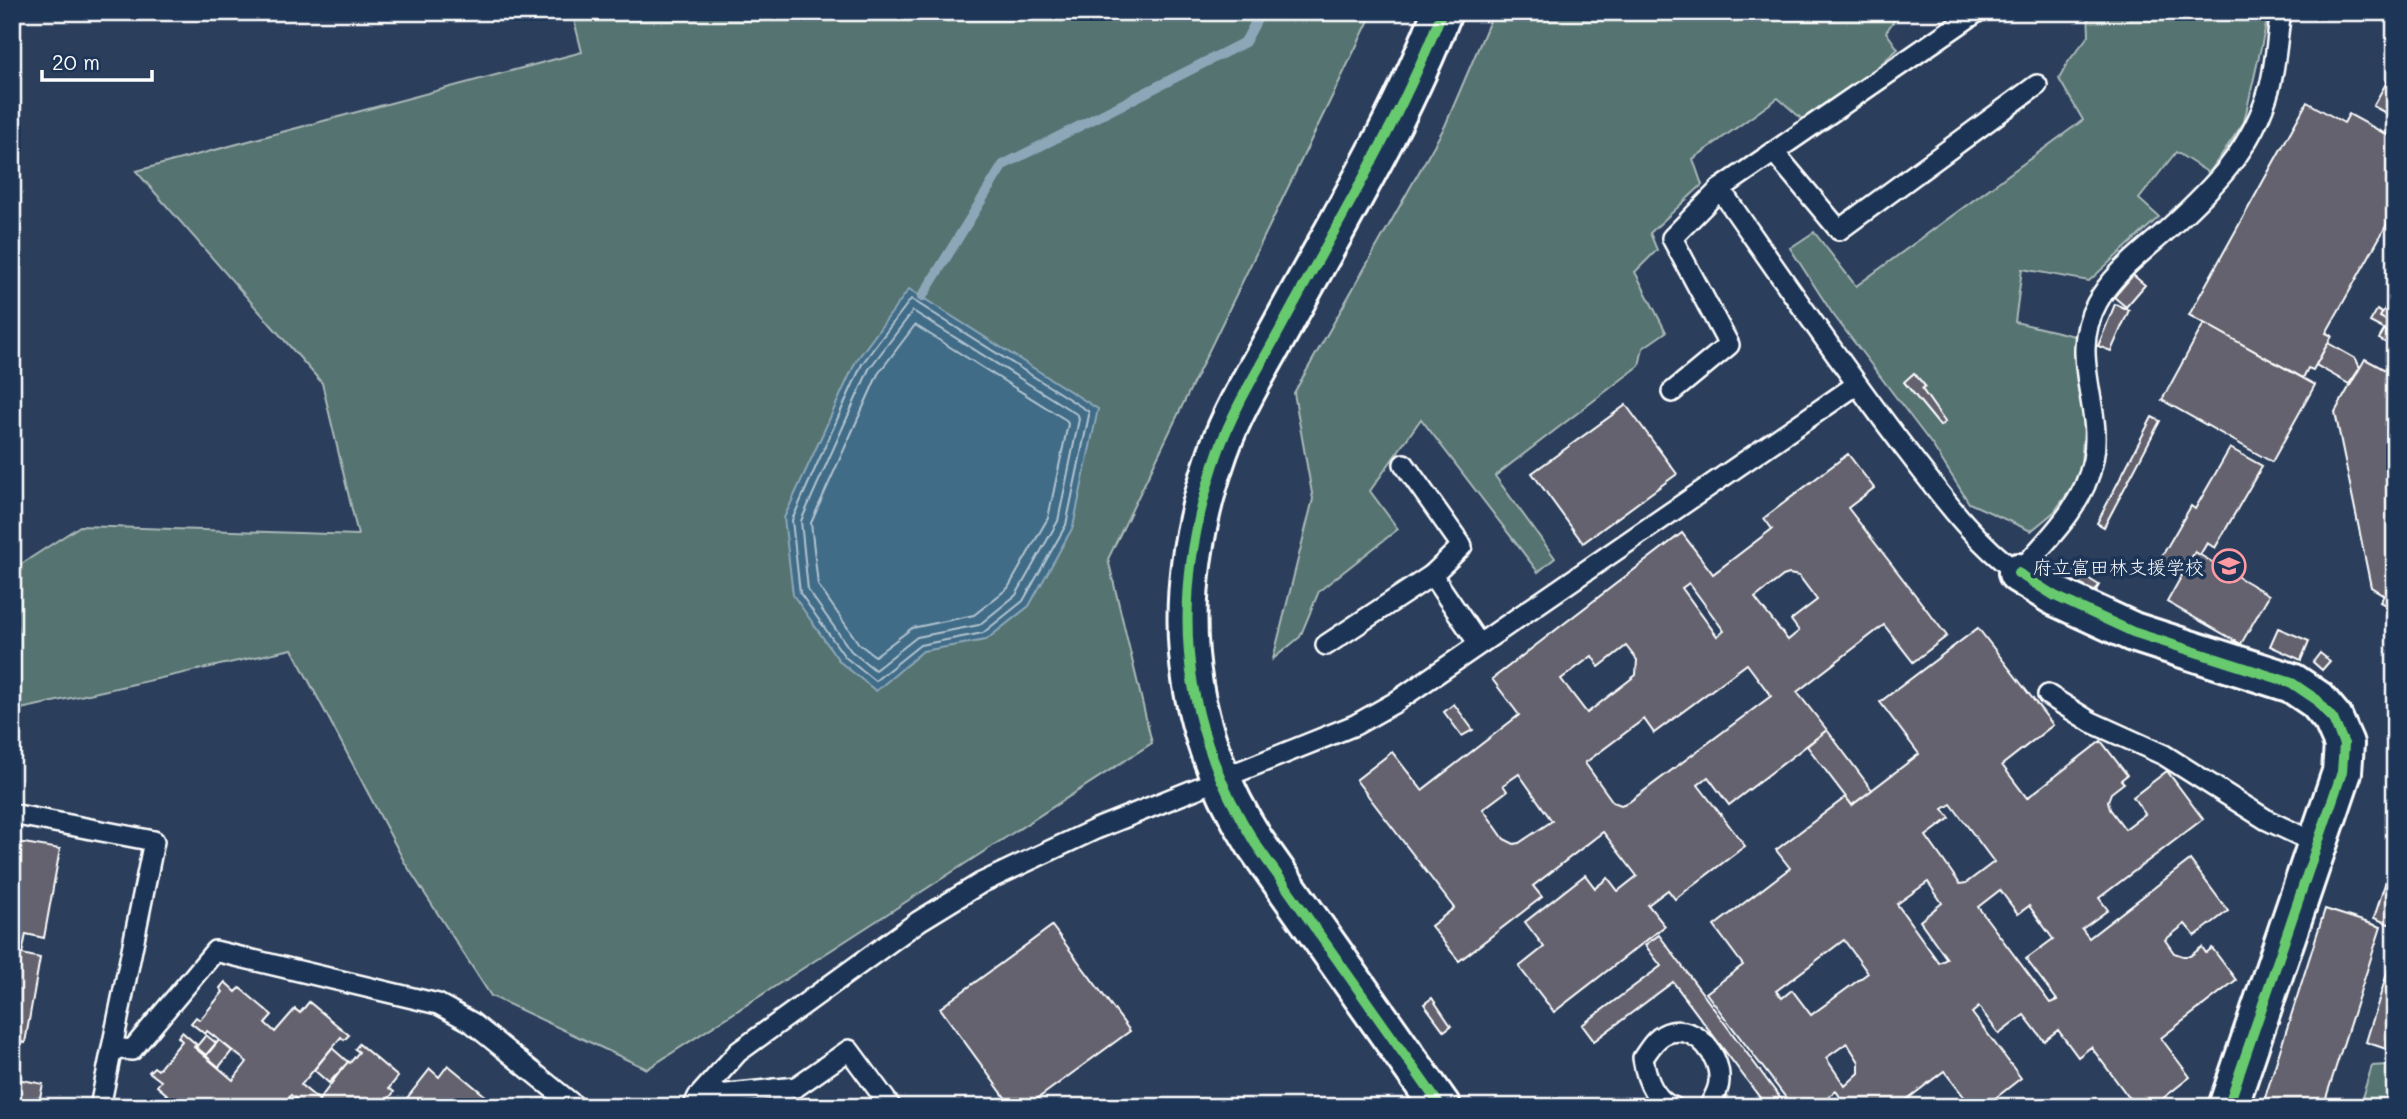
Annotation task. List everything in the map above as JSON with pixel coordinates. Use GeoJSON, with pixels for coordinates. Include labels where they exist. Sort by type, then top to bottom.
{"type":"FeatureCollection","features":[{"type":"Feature","properties":{"kind":"street"},"geometry":{"type":"LineString","coordinates":[[1441,1107],[1255,844],[1219,779],[1200,724],[1187,640],[1187,595],[1192,547],[1219,449],[1245,395],[1409,90],[1442,12]]}},
{"type":"Feature","properties":{"kind":"street"},"geometry":{"type":"LineString","coordinates":[[2018,573],[2055,596],[2133,632],[2292,683],[2317,700],[2333,719],[2344,744],[2342,772],[2228,1107]]}},
{"type":"Feature","properties":{"kind":"lane"},"geometry":{"type":"LineString","coordinates":[[1672,392],[1730,345],[1672,238],[1720,189],[1977,12]]}},
{"type":"Feature","properties":{"kind":"lane"},"geometry":{"type":"LineString","coordinates":[[1720,189],[1856,385],[1952,510],[2018,573],[2070,514],[2088,481],[2094,457],[2094,428],[2084,366],[2086,332],[2096,303],[2114,279],[2227,172],[2245,144],[2261,115],[2271,83],[2281,12]]}},
{"type":"Feature","properties":{"kind":"lane"},"geometry":{"type":"LineString","coordinates":[[1774,152],[1839,230],[2038,85]]}},
{"type":"Feature","properties":{"kind":"lane"},"geometry":{"type":"LineString","coordinates":[[695,1102],[738,1052],[919,920],[981,883],[1030,859],[1096,829],[1355,725],[1394,703],[1856,385]]}},
{"type":"Feature","properties":{"kind":"lane"},"geometry":{"type":"LineString","coordinates":[[1326,645],[1432,575],[1462,546],[1404,464]]}},
{"type":"Feature","properties":{"kind":"lane"},"geometry":{"type":"LineString","coordinates":[[1432,575],[1479,644]]}},
{"type":"Feature","properties":{"kind":"lane"},"geometry":{"type":"LineString","coordinates":[[2048,695],[2091,722],[2164,755],[2267,820],[2318,844]]}},
{"type":"Feature","properties":{"kind":"lane"},"geometry":{"type":"LineString","coordinates":[[12,814],[154,841],[100,1107]]}},
{"type":"Feature","properties":{"kind":"lane"},"geometry":{"type":"LineString","coordinates":[[111,1048],[132,1049],[215,951],[438,1004],[471,1022],[576,1107]]}},
{"type":"Feature","properties":{"kind":"lane"},"geometry":{"type":"LineString","coordinates":[[1674,1107],[1667,1104],[1647,1081],[1643,1058],[1656,1040],[1671,1032],[1690,1033],[1707,1045],[1719,1068],[1719,1085],[1709,1107]]}},
{"type":"Feature","properties":{"kind":"lane"},"geometry":{"type":"LineString","coordinates":[[695,1102],[796,1087],[849,1050],[891,1107]]}},
{"type":"Feature","properties":{"kind":"lane"},"geometry":{"type":"LineString","coordinates":[[774,1089],[787,1107]]}},
{"type":"Feature","properties":{"kind":"green space"},"geometry":{"type":"Polygon","coordinates":[[[572,12],[1373,12],[1108,559],[1152,743],[647,1069],[491,996],[405,863],[292,649],[12,711],[12,570],[80,526],[358,535],[322,383],[136,171],[582,52],[572,12]]]}},
{"type":"Feature","properties":{"kind":"green space"},"geometry":{"type":"Polygon","coordinates":[[[1500,12],[1900,12],[1886,32],[1898,49],[1874,70],[1802,119],[1778,98],[1693,159],[1702,185],[1650,233],[1657,250],[1635,272],[1666,332],[1643,348],[1639,366],[1495,476],[1555,558],[1538,572],[1421,419],[1370,491],[1398,529],[1319,591],[1300,637],[1273,659],[1313,499],[1294,393],[1445,126],[1491,18],[1500,12]]]}},
{"type":"Feature","properties":{"kind":"green space"},"geometry":{"type":"Polygon","coordinates":[[[2088,12],[2269,12],[2244,122],[2209,173],[2176,152],[2139,199],[2159,217],[2089,281],[2022,269],[2015,322],[2075,336],[2085,414],[2080,476],[2054,512],[2031,531],[1969,503],[1933,446],[1832,313],[1790,248],[1814,232],[1856,286],[2083,120],[2059,79],[2068,62],[2089,35],[2088,12]]]}},
{"type":"Feature","properties":{"kind":"green space"},"geometry":{"type":"Polygon","coordinates":[[[2395,1055],[2395,1107],[2359,1107],[2372,1066],[2387,1065],[2395,1055]]]}},
{"type":"Feature","properties":{"kind":"water"},"geometry":{"type":"Polygon","coordinates":[[[909,289],[1098,409],[1073,527],[1029,606],[986,640],[923,651],[876,691],[840,662],[793,595],[784,518],[856,361],[909,289]]]}},
{"type":"Feature","properties":{"kind":"building"},"geometry":{"type":"Polygon","coordinates":[[[2395,68],[2395,118],[2373,106],[2395,68]]]}},
{"type":"Feature","properties":{"kind":"building"},"geometry":{"type":"Polygon","coordinates":[[[2307,102],[2344,123],[2349,114],[2395,139],[2395,210],[2326,333],[2332,336],[2313,370],[2308,368],[2303,378],[2189,315],[2307,102]]]}},
{"type":"Feature","properties":{"kind":"building"},"geometry":{"type":"Polygon","coordinates":[[[2133,275],[2145,285],[2126,307],[2114,297],[2133,275]]]}},
{"type":"Feature","properties":{"kind":"building"},"geometry":{"type":"Polygon","coordinates":[[[2395,291],[2395,348],[2379,339],[2389,322],[2380,317],[2395,291]]]}},
{"type":"Feature","properties":{"kind":"building"},"geometry":{"type":"Polygon","coordinates":[[[2115,304],[2129,310],[2111,351],[2098,346],[2115,304]]]}},
{"type":"Feature","properties":{"kind":"building"},"geometry":{"type":"Polygon","coordinates":[[[2377,310],[2382,313],[2380,317],[2389,322],[2385,330],[2370,322],[2377,310]]]}},
{"type":"Feature","properties":{"kind":"building"},"geometry":{"type":"Polygon","coordinates":[[[2204,323],[2315,385],[2272,462],[2162,400],[2204,323]]]}},
{"type":"Feature","properties":{"kind":"building"},"geometry":{"type":"Polygon","coordinates":[[[2328,343],[2356,359],[2360,368],[2349,384],[2316,365],[2328,343]]]}},
{"type":"Feature","properties":{"kind":"building"},"geometry":{"type":"Polygon","coordinates":[[[2365,359],[2395,375],[2395,610],[2380,602],[2384,595],[2371,587],[2335,412],[2365,359]]]}},
{"type":"Feature","properties":{"kind":"building"},"geometry":{"type":"Polygon","coordinates":[[[1914,373],[1925,386],[1922,389],[1945,422],[1940,426],[1904,382],[1914,373]]]}},
{"type":"Feature","properties":{"kind":"building"},"geometry":{"type":"Polygon","coordinates":[[[1626,405],[1677,474],[1583,543],[1532,473],[1626,405]]]}},
{"type":"Feature","properties":{"kind":"building"},"geometry":{"type":"Polygon","coordinates":[[[2152,417],[2160,421],[2104,527],[2097,523],[2152,417]]]}},
{"type":"Feature","properties":{"kind":"building"},"geometry":{"type":"Polygon","coordinates":[[[2230,448],[2262,466],[2215,548],[2207,543],[2200,555],[2195,552],[2183,574],[2159,561],[2191,506],[2195,509],[2230,448]]]}},
{"type":"Feature","properties":{"kind":"building"},"geometry":{"type":"Polygon","coordinates":[[[1848,454],[1874,488],[1848,508],[1947,636],[1913,662],[1884,625],[1797,692],[1827,730],[1729,805],[1708,777],[1698,785],[1745,846],[1675,899],[1668,890],[1648,905],[1665,926],[1554,1012],[1519,967],[1544,947],[1525,922],[1585,875],[1595,888],[1608,878],[1618,891],[1637,876],[1603,832],[1533,886],[1542,897],[1459,961],[1431,926],[1454,908],[1356,780],[1392,752],[1422,790],[1519,715],[1492,679],[1682,533],[1713,574],[1772,529],[1764,518],[1848,454]],[[1783,576],[1755,598],[1788,640],[1799,631],[1791,620],[1817,600],[1799,576],[1783,576]],[[1689,583],[1682,588],[1717,636],[1724,631],[1689,583]],[[1626,646],[1599,667],[1592,656],[1561,679],[1587,713],[1636,675],[1637,660],[1626,646]],[[1747,664],[1654,733],[1644,719],[1585,763],[1613,802],[1621,805],[1629,802],[1771,696],[1747,664]],[[1519,774],[1503,785],[1507,791],[1483,809],[1504,839],[1514,844],[1519,843],[1552,821],[1519,774]]]}},
{"type":"Feature","properties":{"kind":"building"},"geometry":{"type":"Polygon","coordinates":[[[2195,552],[2269,595],[2241,644],[2167,602],[2195,552]]]}},
{"type":"Feature","properties":{"kind":"building"},"geometry":{"type":"Polygon","coordinates":[[[2076,571],[2099,585],[2093,595],[2070,581],[2076,571]]]}},
{"type":"Feature","properties":{"kind":"building"},"geometry":{"type":"Polygon","coordinates":[[[1978,628],[2053,725],[2002,765],[2027,798],[2101,741],[2127,775],[2121,780],[2124,783],[2111,793],[2108,801],[2110,809],[2125,829],[2145,814],[2133,797],[2167,771],[2203,819],[2099,898],[2108,910],[2082,929],[2089,938],[2190,860],[2228,911],[2195,936],[2185,924],[2165,940],[2174,953],[2183,956],[2190,956],[2202,947],[2206,953],[2212,948],[2236,980],[2161,1038],[2190,1077],[2152,1107],[2136,1107],[2091,1047],[2078,1057],[2058,1030],[2044,1041],[2024,1015],[1999,1034],[1979,1007],[1972,1013],[2021,1078],[1984,1107],[1972,1107],[1944,1071],[1897,1107],[1847,1107],[1836,1091],[1815,1107],[1793,1107],[1706,993],[1743,965],[1714,926],[1790,868],[1776,850],[1846,797],[1852,805],[1919,754],[1880,702],[1978,628]],[[1951,804],[1943,809],[1950,818],[1926,836],[1960,884],[1966,883],[1994,862],[1951,804]],[[1928,882],[1897,904],[1939,963],[1947,959],[1920,921],[1942,903],[1928,882]],[[2000,890],[1978,907],[2050,1003],[2057,1000],[2026,959],[2053,939],[2029,906],[2018,914],[2000,890]],[[1844,940],[1776,991],[1782,998],[1792,990],[1811,1015],[1868,973],[1844,940]],[[1847,1043],[1826,1058],[1845,1086],[1859,1073],[1859,1062],[1847,1043]]]}},
{"type":"Feature","properties":{"kind":"building"},"geometry":{"type":"Polygon","coordinates":[[[2278,628],[2309,641],[2301,660],[2270,646],[2278,628]]]}},
{"type":"Feature","properties":{"kind":"building"},"geometry":{"type":"Polygon","coordinates":[[[2320,653],[2330,661],[2322,670],[2313,662],[2320,653]]]}},
{"type":"Feature","properties":{"kind":"building"},"geometry":{"type":"Polygon","coordinates":[[[1454,704],[1473,730],[1462,736],[1444,712],[1454,704]]]}},
{"type":"Feature","properties":{"kind":"building"},"geometry":{"type":"Polygon","coordinates":[[[1827,730],[1872,790],[1852,805],[1807,746],[1827,730]]]}},
{"type":"Feature","properties":{"kind":"building"},"geometry":{"type":"Polygon","coordinates":[[[12,841],[60,849],[44,938],[26,934],[22,954],[40,958],[25,1043],[12,1040],[12,841]]]}},
{"type":"Feature","properties":{"kind":"building"},"geometry":{"type":"Polygon","coordinates":[[[2395,853],[2395,913],[2391,925],[2374,918],[2395,853]]]}},
{"type":"Feature","properties":{"kind":"building"},"geometry":{"type":"Polygon","coordinates":[[[2325,909],[2381,927],[2323,1107],[2262,1107],[2325,909]]]}},
{"type":"Feature","properties":{"kind":"building"},"geometry":{"type":"Polygon","coordinates":[[[1052,926],[1130,1031],[1026,1107],[1012,1107],[940,1008],[1052,926]]]}},
{"type":"Feature","properties":{"kind":"building"},"geometry":{"type":"Polygon","coordinates":[[[1659,935],[1787,1107],[1767,1107],[1673,982],[1594,1041],[1582,1025],[1661,966],[1645,945],[1659,935]]]}},
{"type":"Feature","properties":{"kind":"building"},"geometry":{"type":"Polygon","coordinates":[[[2389,967],[2395,969],[2395,1052],[2366,1042],[2389,967]]]}},
{"type":"Feature","properties":{"kind":"building"},"geometry":{"type":"Polygon","coordinates":[[[225,982],[236,992],[240,988],[272,1015],[265,1023],[275,1032],[295,1009],[300,1013],[309,1002],[349,1035],[344,1040],[341,1037],[301,1085],[319,1100],[348,1061],[350,1063],[359,1052],[355,1049],[359,1044],[398,1077],[389,1088],[394,1092],[382,1107],[305,1107],[291,1095],[282,1107],[200,1107],[196,1103],[193,1107],[182,1107],[157,1086],[161,1081],[149,1072],[154,1067],[158,1070],[182,1041],[178,1037],[182,1032],[196,1044],[194,1047],[233,1080],[247,1062],[207,1031],[205,1034],[191,1023],[196,1017],[200,1020],[223,992],[220,988],[225,982]]]}},
{"type":"Feature","properties":{"kind":"building"},"geometry":{"type":"Polygon","coordinates":[[[1432,998],[1451,1026],[1444,1031],[1424,1004],[1432,998]]]}},
{"type":"Feature","properties":{"kind":"building"},"geometry":{"type":"Polygon","coordinates":[[[206,1035],[216,1043],[206,1055],[196,1047],[206,1035]]]}},
{"type":"Feature","properties":{"kind":"building"},"geometry":{"type":"Polygon","coordinates":[[[219,1040],[232,1051],[219,1067],[206,1056],[219,1040]]]}},
{"type":"Feature","properties":{"kind":"building"},"geometry":{"type":"Polygon","coordinates":[[[332,1048],[348,1062],[329,1083],[314,1070],[332,1048]]]}},
{"type":"Feature","properties":{"kind":"building"},"geometry":{"type":"Polygon","coordinates":[[[448,1065],[488,1098],[484,1103],[479,1100],[474,1107],[400,1107],[430,1069],[439,1077],[448,1065]]]}},
{"type":"Feature","properties":{"kind":"building"},"geometry":{"type":"Polygon","coordinates":[[[12,1078],[43,1084],[38,1107],[12,1107],[12,1078]]]}},
{"type":"Feature","properties":{"kind":"waterway"},"geometry":{"type":"LineString","coordinates":[[922,297],[1003,165],[1245,42],[1261,12]]}},
{"type":"Feature","properties":{"kind":"cycle path"},"geometry":{"type":"LineString","coordinates":[[1441,1107],[1255,843],[1229,796],[1209,749],[1196,701],[1189,652],[1188,603],[1192,554],[1203,503],[1224,435],[1248,386],[1388,132],[1442,12]]}},
{"type":"Feature","properties":{"kind":"cycle path"},"geometry":{"type":"LineString","coordinates":[[2018,573],[2055,596],[2133,632],[2292,683],[2317,700],[2333,719],[2344,744],[2342,772],[2228,1107]]}},
{"type":"Feature","properties":{"kind":"place","name":"府立富田林支援学校"},"geometry":{"type":"Point","coordinates":[2229,566]}}]}
